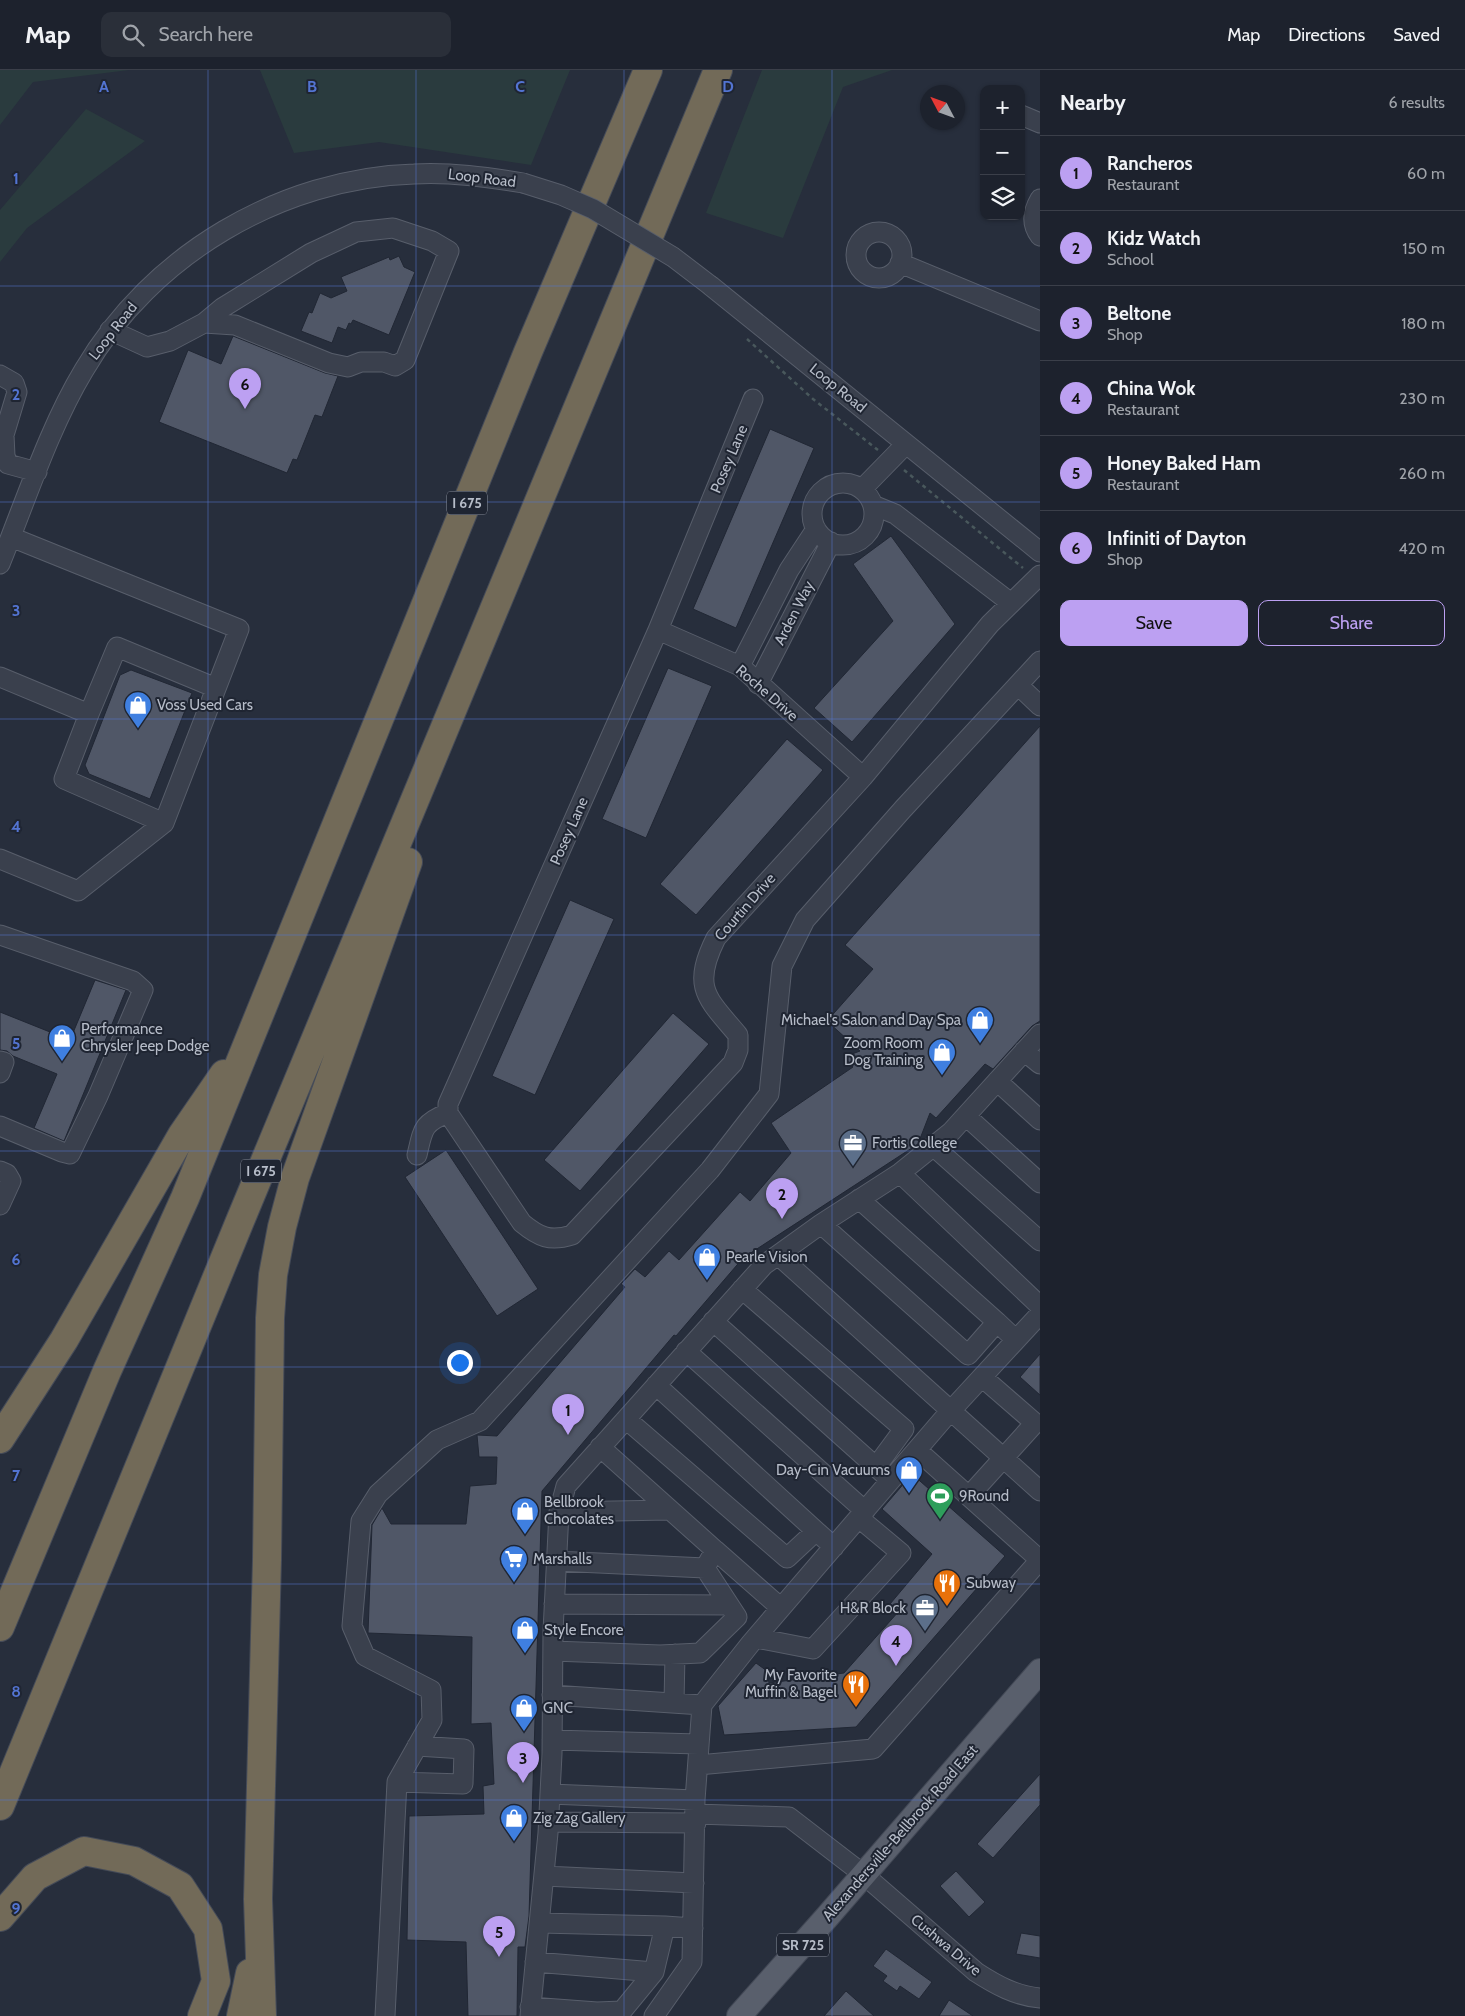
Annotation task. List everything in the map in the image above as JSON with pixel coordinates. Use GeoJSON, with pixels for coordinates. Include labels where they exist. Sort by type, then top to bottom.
{"type":"FeatureCollection","features":[{"type":"Feature","properties":{"kind":"highway","name":"I 675"},"geometry":{"type":"LineString","coordinates":[[0,1627],[107,1371],[185,1198],[525,361],[648,70]]}},
{"type":"Feature","properties":{"kind":"highway","name":"I 675"},"geometry":{"type":"LineString","coordinates":[[0,1806],[240,1221],[718,70]]}},
{"type":"Feature","properties":{"kind":"highway"},"geometry":{"type":"LineString","coordinates":[[262,2016],[259,1919],[270,1318],[273,1276],[282,1228],[295,1178],[524,538]]}},
{"type":"Feature","properties":{"kind":"highway"},"geometry":{"type":"LineString","coordinates":[[0,1439],[64,1340],[182,1135],[254,1032]]}},
{"type":"Feature","properties":{"kind":"highway"},"geometry":{"type":"LineString","coordinates":[[0,1917],[36,1877],[84,1852],[134,1861],[180,1886],[208,1929],[216,1982],[202,2016]]}},
{"type":"Feature","properties":{"kind":"highway"},"geometry":{"type":"LineString","coordinates":[[241,2016],[259,1919]]}},
{"type":"Feature","properties":{"kind":"main road","name":"Alexandersville-Bellbrook Road East"},"geometry":{"type":"LineString","coordinates":[[739,2016],[1040,1671]]}},
{"type":"Feature","properties":{"kind":"street"},"geometry":{"type":"LineString","coordinates":[[1025,117],[1040,123]]}},
{"type":"Feature","properties":{"kind":"street","name":"Loop Road"},"geometry":{"type":"LineString","coordinates":[[0,564],[70,396],[84,370],[110,330],[148,288],[175,264],[206,242],[261,211],[305,194],[340,184],[379,176],[413,174],[455,174],[489,177],[523,183],[561,195],[593,209],[673,257],[1040,552]]}},
{"type":"Feature","properties":{"kind":"street"},"geometry":{"type":"LineString","coordinates":[[1040,199],[1035,207],[1034,215],[1036,231],[1040,236]]}},
{"type":"Feature","properties":{"kind":"street"},"geometry":{"type":"LineString","coordinates":[[110,330],[147,347],[170,341],[204,323],[222,308],[311,253],[356,232],[393,228],[432,241],[449,251],[405,360],[395,366],[384,362],[361,362],[348,367],[329,363],[236,325],[204,323]]}},
{"type":"Feature","properties":{"kind":"street"},"geometry":{"type":"LineString","coordinates":[[900,263],[1040,321]]}},
{"type":"Feature","properties":{"kind":"street"},"geometry":{"type":"LineString","coordinates":[[0,375],[14,383],[17,392],[5,414],[5,456],[8,464],[37,472]]}},
{"type":"Feature","properties":{"kind":"street","name":"Posey Lane"},"geometry":{"type":"LineString","coordinates":[[448,1113],[448,1104],[658,630],[753,399]]}},
{"type":"Feature","properties":{"kind":"street"},"geometry":{"type":"LineString","coordinates":[[862,489],[906,444]]}},
{"type":"Feature","properties":{"kind":"street"},"geometry":{"type":"LineString","coordinates":[[842,482],[853,484],[869,496],[873,505],[872,525],[867,534],[860,540],[850,544],[840,545],[822,537],[812,519],[812,508],[816,498],[822,490],[832,484],[842,482]]}},
{"type":"Feature","properties":{"kind":"street"},"geometry":{"type":"LineString","coordinates":[[873,505],[895,514],[1011,603]]}},
{"type":"Feature","properties":{"kind":"street"},"geometry":{"type":"LineString","coordinates":[[740,666],[789,570],[816,529]]}},
{"type":"Feature","properties":{"kind":"street"},"geometry":{"type":"LineString","coordinates":[[0,859],[78,891],[164,823],[239,629],[11,536]]}},
{"type":"Feature","properties":{"kind":"street","name":"Arden Way"},"geometry":{"type":"LineString","coordinates":[[758,684],[831,542]]}},
{"type":"Feature","properties":{"kind":"street","name":"Courtin Drive"},"geometry":{"type":"LineString","coordinates":[[448,1113],[522,1223],[534,1233],[547,1238],[559,1239],[572,1235],[733,1063],[738,1050],[738,1036],[708,1000],[703,984],[706,958],[716,938],[863,777],[990,624],[1040,575]]}},
{"type":"Feature","properties":{"kind":"street","name":"Roche Drive"},"geometry":{"type":"LineString","coordinates":[[658,630],[740,666],[863,777]]}},
{"type":"Feature","properties":{"kind":"street"},"geometry":{"type":"LineString","coordinates":[[164,823],[64,779],[89,714],[117,647],[216,688]]}},
{"type":"Feature","properties":{"kind":"street"},"geometry":{"type":"LineString","coordinates":[[385,2016],[397,1782],[432,1720],[431,1690],[365,1656],[352,1626],[361,1521],[378,1494],[437,1440],[480,1421],[710,1170],[769,1094],[782,966],[805,920],[1040,661]]}},
{"type":"Feature","properties":{"kind":"street"},"geometry":{"type":"LineString","coordinates":[[0,677],[89,714]]}},
{"type":"Feature","properties":{"kind":"street"},"geometry":{"type":"LineString","coordinates":[[1018,685],[1040,706]]}},
{"type":"Feature","properties":{"kind":"street"},"geometry":{"type":"LineString","coordinates":[[0,935],[133,981],[143,990],[70,1154],[0,1126]]}},
{"type":"Feature","properties":{"kind":"street"},"geometry":{"type":"LineString","coordinates":[[665,1926],[654,1972],[622,2011],[530,2011],[549,1822],[558,1512],[566,1486],[764,1265],[821,1224],[900,1173],[951,1132],[1040,1034]]}},
{"type":"Feature","properties":{"kind":"street"},"geometry":{"type":"LineString","coordinates":[[1024,1051],[1040,1064]]}},
{"type":"Feature","properties":{"kind":"street"},"geometry":{"type":"LineString","coordinates":[[0,1061],[4,1062],[0,1073]]}},
{"type":"Feature","properties":{"kind":"street"},"geometry":{"type":"LineString","coordinates":[[997,1081],[1040,1120]]}},
{"type":"Feature","properties":{"kind":"street"},"geometry":{"type":"LineString","coordinates":[[417,1155],[422,1131],[432,1119],[448,1113]]}},
{"type":"Feature","properties":{"kind":"street"},"geometry":{"type":"LineString","coordinates":[[966,1116],[1040,1183]]}},
{"type":"Feature","properties":{"kind":"street"},"geometry":{"type":"LineString","coordinates":[[933,1146],[1040,1241]]}},
{"type":"Feature","properties":{"kind":"street"},"geometry":{"type":"LineString","coordinates":[[0,1171],[7,1174],[11,1181],[0,1205]]}},
{"type":"Feature","properties":{"kind":"street"},"geometry":{"type":"LineString","coordinates":[[900,1173],[1040,1306]]}},
{"type":"Feature","properties":{"kind":"street"},"geometry":{"type":"LineString","coordinates":[[859,1199],[1016,1340]]}},
{"type":"Feature","properties":{"kind":"street"},"geometry":{"type":"LineString","coordinates":[[821,1224],[968,1355],[997,1322]]}},
{"type":"Feature","properties":{"kind":"street"},"geometry":{"type":"LineString","coordinates":[[778,1255],[1040,1491]]}},
{"type":"Feature","properties":{"kind":"street"},"geometry":{"type":"LineString","coordinates":[[742,1289],[904,1429],[876,1467]]}},
{"type":"Feature","properties":{"kind":"street"},"geometry":{"type":"LineString","coordinates":[[654,2016],[692,1962],[696,1812],[702,1705],[781,1608],[951,1410],[1040,1314]]}},
{"type":"Feature","properties":{"kind":"street"},"geometry":{"type":"LineString","coordinates":[[713,1321],[890,1481]]}},
{"type":"Feature","properties":{"kind":"street"},"geometry":{"type":"LineString","coordinates":[[686,1351],[902,1553],[813,1649],[756,1638]]}},
{"type":"Feature","properties":{"kind":"street"},"geometry":{"type":"LineString","coordinates":[[968,1496],[1003,1458],[1038,1425],[982,1376]]}},
{"type":"Feature","properties":{"kind":"street"},"geometry":{"type":"LineString","coordinates":[[656,1385],[834,1546]]}},
{"type":"Feature","properties":{"kind":"street"},"geometry":{"type":"LineString","coordinates":[[626,1418],[787,1558],[816,1531]]}},
{"type":"Feature","properties":{"kind":"street"},"geometry":{"type":"LineString","coordinates":[[600,1447],[781,1608]]}},
{"type":"Feature","properties":{"kind":"street"},"geometry":{"type":"LineString","coordinates":[[698,1765],[873,1749],[1040,1560],[917,1450]]}},
{"type":"Feature","properties":{"kind":"street"},"geometry":{"type":"LineString","coordinates":[[558,1512],[669,1510]]}},
{"type":"Feature","properties":{"kind":"street"},"geometry":{"type":"LineString","coordinates":[[704,1568],[715,1550]]}},
{"type":"Feature","properties":{"kind":"street"},"geometry":{"type":"LineString","coordinates":[[556,1561],[704,1568]]}},
{"type":"Feature","properties":{"kind":"street"},"geometry":{"type":"LineString","coordinates":[[553,1651],[700,1653],[737,1617],[704,1568]]}},
{"type":"Feature","properties":{"kind":"street"},"geometry":{"type":"LineString","coordinates":[[554,1604],[729,1605]]}},
{"type":"Feature","properties":{"kind":"street"},"geometry":{"type":"LineString","coordinates":[[674,1704],[675,1654]]}},
{"type":"Feature","properties":{"kind":"street"},"geometry":{"type":"LineString","coordinates":[[552,1695],[702,1705]]}},
{"type":"Feature","properties":{"kind":"street"},"geometry":{"type":"LineString","coordinates":[[552,1740],[699,1744]]}},
{"type":"Feature","properties":{"kind":"street"},"geometry":{"type":"LineString","coordinates":[[397,1782],[462,1784],[464,1749],[418,1746]]}},
{"type":"Feature","properties":{"kind":"street"},"geometry":{"type":"LineString","coordinates":[[550,1794],[696,1812]]}},
{"type":"Feature","properties":{"kind":"street"},"geometry":{"type":"LineString","coordinates":[[549,1822],[696,1812]]}},
{"type":"Feature","properties":{"kind":"street","name":"Cushwa Drive"},"geometry":{"type":"LineString","coordinates":[[696,1812],[789,1816],[863,1874],[976,1972],[994,1984],[1012,1992],[1040,1998]]}},
{"type":"Feature","properties":{"kind":"street"},"geometry":{"type":"LineString","coordinates":[[544,1876],[694,1883]]}},
{"type":"Feature","properties":{"kind":"street"},"geometry":{"type":"LineString","coordinates":[[540,1923],[693,1928]]}},
{"type":"Feature","properties":{"kind":"street"},"geometry":{"type":"LineString","coordinates":[[536,1962],[654,1972]]}},
{"type":"Feature","properties":{"kind":"path"},"geometry":{"type":"LineString","coordinates":[[746,338],[807,393],[868,442]]}},
{"type":"Feature","properties":{"kind":"path"},"geometry":{"type":"LineString","coordinates":[[913,478],[1022,567]]}},
{"type":"Feature","properties":{"kind":"shaded area"},"geometry":{"type":"Polygon","coordinates":[[[0,70],[129,70],[33,82],[0,125],[0,70]]]}},
{"type":"Feature","properties":{"kind":"shaded area"},"geometry":{"type":"Polygon","coordinates":[[[260,70],[570,70],[531,165],[379,142],[294,153],[260,70]]]}},
{"type":"Feature","properties":{"kind":"shaded area"},"geometry":{"type":"Polygon","coordinates":[[[762,70],[892,70],[843,87],[783,238],[706,213],[762,70]]]}},
{"type":"Feature","properties":{"kind":"shaded area"},"geometry":{"type":"Polygon","coordinates":[[[86,109],[145,141],[27,228],[0,262],[0,210],[86,109]]]}},
{"type":"Feature","properties":{"kind":"building"},"geometry":{"type":"Polygon","coordinates":[[[399,256],[404,267],[415,272],[389,335],[353,320],[351,324],[349,323],[346,330],[338,327],[332,343],[301,331],[309,312],[312,313],[320,293],[331,298],[347,291],[341,277],[389,257],[390,260],[399,256]]]}},
{"type":"Feature","properties":{"kind":"building"},"geometry":{"type":"Polygon","coordinates":[[[233,336],[325,373],[338,376],[322,417],[315,415],[297,460],[293,459],[287,473],[159,422],[188,350],[221,364],[233,336]]]}},
{"type":"Feature","properties":{"kind":"building"},"geometry":{"type":"Polygon","coordinates":[[[770,429],[814,448],[736,628],[693,609],[770,429]]]}},
{"type":"Feature","properties":{"kind":"building"},"geometry":{"type":"Polygon","coordinates":[[[891,536],[955,624],[852,742],[814,708],[893,621],[853,564],[891,536]]]}},
{"type":"Feature","properties":{"kind":"building"},"geometry":{"type":"Polygon","coordinates":[[[668,668],[712,686],[646,838],[602,819],[668,668]]]}},
{"type":"Feature","properties":{"kind":"building","name":"Voss Used Cars"},"geometry":{"type":"Polygon","coordinates":[[[131,670],[192,693],[150,799],[89,774],[85,765],[120,675],[131,670]]]}},
{"type":"Feature","properties":{"kind":"building"},"geometry":{"type":"Polygon","coordinates":[[[1040,726],[1040,1021],[1032,1026],[993,1069],[985,1064],[936,1118],[930,1113],[918,1144],[743,1258],[676,1336],[674,1335],[542,1491],[529,1916],[525,1947],[518,1947],[517,2016],[468,2016],[466,1942],[407,1940],[409,1816],[484,1814],[483,1786],[494,1784],[491,1723],[471,1724],[472,1637],[368,1633],[372,1525],[382,1508],[391,1524],[466,1524],[470,1486],[496,1484],[497,1457],[479,1457],[477,1435],[497,1436],[625,1287],[621,1284],[635,1269],[645,1277],[669,1251],[679,1260],[740,1192],[750,1201],[791,1153],[771,1123],[853,1067],[844,1057],[860,1051],[827,1021],[873,969],[845,945],[1040,726]]]}},
{"type":"Feature","properties":{"kind":"building"},"geometry":{"type":"Polygon","coordinates":[[[787,739],[823,770],[696,915],[660,884],[787,739]]]}},
{"type":"Feature","properties":{"kind":"building"},"geometry":{"type":"Polygon","coordinates":[[[570,900],[614,919],[535,1095],[492,1076],[570,900]]]}},
{"type":"Feature","properties":{"kind":"building","name":"Performance Chrysler Jeep Dodge"},"geometry":{"type":"Polygon","coordinates":[[[95,980],[126,990],[64,1141],[34,1128],[57,1074],[13,1056],[7,1051],[0,1050],[0,1012],[70,1040],[95,980]]]}},
{"type":"Feature","properties":{"kind":"building"},"geometry":{"type":"Polygon","coordinates":[[[673,1013],[709,1044],[580,1191],[544,1160],[673,1013]]]}},
{"type":"Feature","properties":{"kind":"building"},"geometry":{"type":"Polygon","coordinates":[[[446,1150],[538,1289],[497,1316],[405,1177],[446,1150]]]}},
{"type":"Feature","properties":{"kind":"building"},"geometry":{"type":"Polygon","coordinates":[[[1040,1354],[1040,1395],[1020,1377],[1040,1354]]]}},
{"type":"Feature","properties":{"kind":"building"},"geometry":{"type":"Polygon","coordinates":[[[912,1474],[1005,1556],[856,1727],[724,1735],[718,1706],[756,1663],[767,1671],[769,1683],[844,1673],[899,1611],[890,1604],[932,1554],[882,1509],[912,1474]]]}},
{"type":"Feature","properties":{"kind":"building"},"geometry":{"type":"Polygon","coordinates":[[[1040,1774],[1040,1805],[993,1858],[977,1844],[1040,1774]]]}},
{"type":"Feature","properties":{"kind":"building"},"geometry":{"type":"Polygon","coordinates":[[[956,1871],[985,1902],[969,1917],[940,1886],[956,1871]]]}},
{"type":"Feature","properties":{"kind":"building"},"geometry":{"type":"Polygon","coordinates":[[[1021,1933],[1040,1936],[1040,1958],[1016,1954],[1021,1933]]]}},
{"type":"Feature","properties":{"kind":"building"},"geometry":{"type":"Polygon","coordinates":[[[886,1949],[932,1982],[919,1999],[900,1986],[897,1991],[883,1981],[887,1976],[873,1966],[886,1949]]]}},
{"type":"Feature","properties":{"kind":"building"},"geometry":{"type":"Polygon","coordinates":[[[846,1991],[874,2016],[824,2016],[846,1991]]]}},
{"type":"Feature","properties":{"kind":"building"},"geometry":{"type":"Polygon","coordinates":[[[949,2000],[973,2016],[939,2016],[949,2000]]]}},
{"type":"Feature","properties":{"kind":"place","name":"Infiniti of Dayton"},"geometry":{"type":"Point","coordinates":[245,409]}},
{"type":"Feature","properties":{"kind":"place","name":"Voss Used Cars"},"geometry":{"type":"Point","coordinates":[138,729]}},
{"type":"Feature","properties":{"kind":"place","name":"Michael's Salon and Day Spa"},"geometry":{"type":"Point","coordinates":[980,1044]}},
{"type":"Feature","properties":{"kind":"place","name":"Performance Chrysler Jeep Dodge"},"geometry":{"type":"Point","coordinates":[62,1062]}},
{"type":"Feature","properties":{"kind":"place","name":"Zoom Room Dog Training"},"geometry":{"type":"Point","coordinates":[942,1076]}},
{"type":"Feature","properties":{"kind":"place","name":"Fortis College"},"geometry":{"type":"Point","coordinates":[853,1167]}},
{"type":"Feature","properties":{"kind":"place","name":"Kidz Watch"},"geometry":{"type":"Point","coordinates":[782,1219]}},
{"type":"Feature","properties":{"kind":"place","name":"Pearle Vision"},"geometry":{"type":"Point","coordinates":[707,1281]}},
{"type":"Feature","properties":{"kind":"place","name":"Rancheros"},"geometry":{"type":"Point","coordinates":[568,1435]}},
{"type":"Feature","properties":{"kind":"place","name":"Day-Cin Vacuums"},"geometry":{"type":"Point","coordinates":[909,1494]}},
{"type":"Feature","properties":{"kind":"place","name":"9Round"},"geometry":{"type":"Point","coordinates":[940,1520]}},
{"type":"Feature","properties":{"kind":"place","name":"Bellbrook Chocolates"},"geometry":{"type":"Point","coordinates":[525,1535]}},
{"type":"Feature","properties":{"kind":"place","name":"Marshalls"},"geometry":{"type":"Point","coordinates":[514,1583]}},
{"type":"Feature","properties":{"kind":"place","name":"Subway"},"geometry":{"type":"Point","coordinates":[947,1607]}},
{"type":"Feature","properties":{"kind":"place","name":"H&R Block"},"geometry":{"type":"Point","coordinates":[925,1632]}},
{"type":"Feature","properties":{"kind":"place","name":"Style Encore"},"geometry":{"type":"Point","coordinates":[525,1654]}},
{"type":"Feature","properties":{"kind":"place","name":"China Wok"},"geometry":{"type":"Point","coordinates":[896,1666]}},
{"type":"Feature","properties":{"kind":"place","name":"My Favorite Muffin & Bagel"},"geometry":{"type":"Point","coordinates":[856,1708]}},
{"type":"Feature","properties":{"kind":"place","name":"GNC"},"geometry":{"type":"Point","coordinates":[524,1732]}},
{"type":"Feature","properties":{"kind":"place","name":"Beltone"},"geometry":{"type":"Point","coordinates":[523,1783]}},
{"type":"Feature","properties":{"kind":"place","name":"Zig Zag Gallery"},"geometry":{"type":"Point","coordinates":[514,1842]}},
{"type":"Feature","properties":{"kind":"place","name":"Honey Baked Ham"},"geometry":{"type":"Point","coordinates":[499,1957]}}]}
